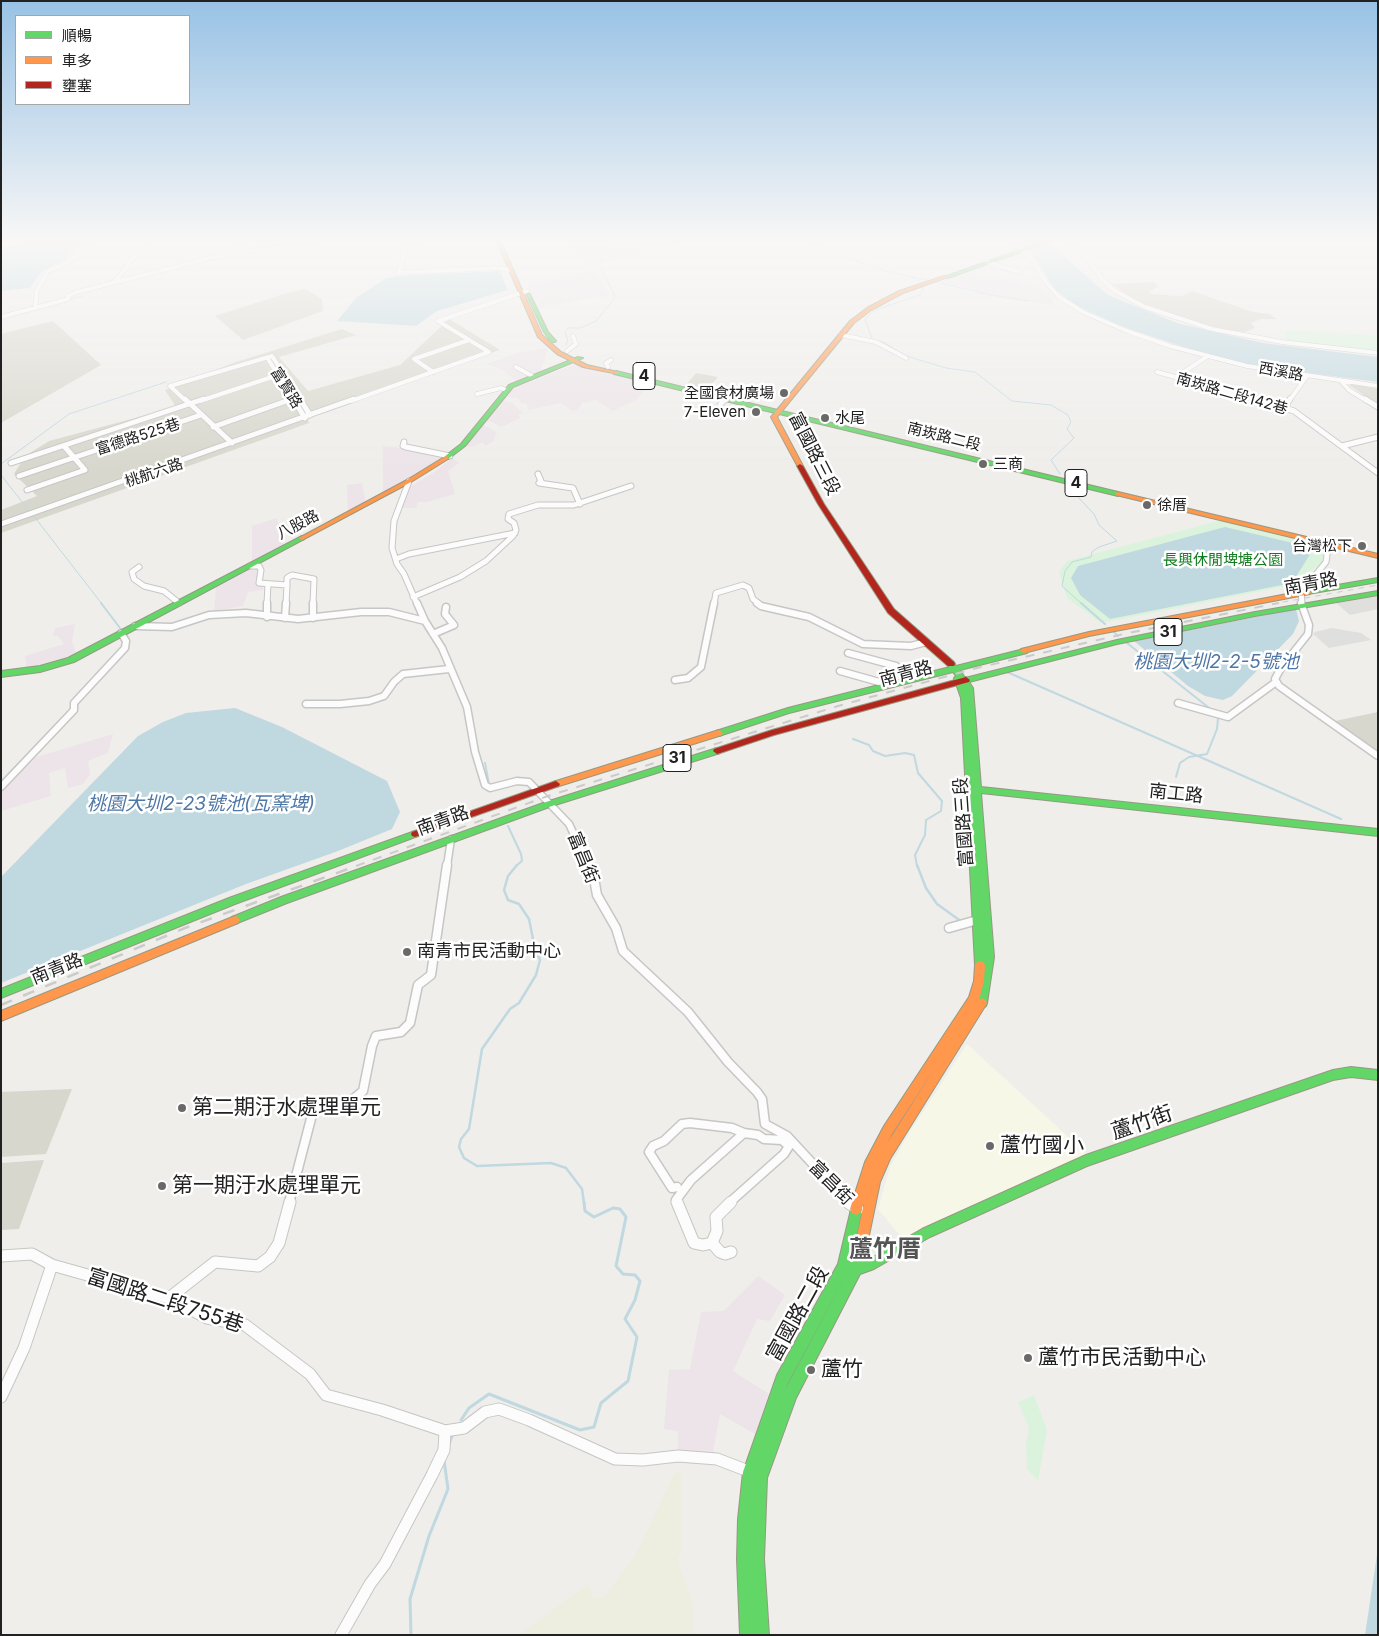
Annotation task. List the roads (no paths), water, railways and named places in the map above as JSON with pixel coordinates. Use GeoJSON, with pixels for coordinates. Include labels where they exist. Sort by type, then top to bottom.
{"type":"FeatureCollection","features":[{"type":"Feature","properties":{"kind":"main road","name":"南崁路二段"},"geometry":{"type":"LineString","coordinates":[[534,318],[540,336],[559,353],[577,359],[599,370],[722,402],[777,410]]}},
{"type":"Feature","properties":{"kind":"main road","name":"南崁路二段"},"geometry":{"type":"LineString","coordinates":[[537,318],[547,335],[577,359],[609,364],[777,410],[1329,542],[1378,556]]}},
{"type":"Feature","properties":{"kind":"main road"},"geometry":{"type":"LineString","coordinates":[[777,410],[857,318]]}},
{"type":"Feature","properties":{"kind":"main road","name":"八股路"},"geometry":{"type":"LineString","coordinates":[[1,674],[40,669],[61,663],[409,482],[450,456],[463,445],[506,390],[518,382],[577,359]]}},
{"type":"Feature","properties":{"kind":"main road","name":"富國路三段"},"geometry":{"type":"LineString","coordinates":[[777,410],[770,414],[771,421],[800,478],[870,583],[896,618],[961,678],[965,698],[974,789],[982,919],[979,981],[974,999],[952,1031]]}},
{"type":"Feature","properties":{"kind":"main road","name":"南崁路二段"},"geometry":{"type":"LineString","coordinates":[[1329,542],[1378,551]]}},
{"type":"Feature","properties":{"kind":"main road","name":"31"},"geometry":{"type":"LineString","coordinates":[[1,1016],[284,900],[452,839],[547,802],[772,733],[961,678],[1208,624],[1378,575]]}},
{"type":"Feature","properties":{"kind":"main road","name":"南青路"},"geometry":{"type":"LineString","coordinates":[[1,1010],[233,914],[547,802],[748,736],[842,708],[1073,648],[1220,617],[1378,580]]}},
{"type":"Feature","properties":{"kind":"main road","name":"南青路"},"geometry":{"type":"LineString","coordinates":[[1198,607],[1378,589]]}},
{"type":"Feature","properties":{"kind":"main road","name":"31"},"geometry":{"type":"LineString","coordinates":[[1,987],[146,927],[294,872],[750,718],[892,678],[950,666],[994,652],[1067,634],[1198,607],[1301,597],[1378,593]]}},
{"type":"Feature","properties":{"kind":"main road","name":"南青路"},"geometry":{"type":"LineString","coordinates":[[1,994],[232,900],[536,789],[780,713],[950,666],[974,662],[1088,634],[1223,606]]}},
{"type":"Feature","properties":{"kind":"main road","name":"南青路"},"geometry":{"type":"LineString","coordinates":[[1208,624],[1220,617]]}},
{"type":"Feature","properties":{"kind":"main road","name":"南青路"},"geometry":{"type":"LineString","coordinates":[[1073,648],[1099,647]]}},
{"type":"Feature","properties":{"kind":"main road","name":"南青路"},"geometry":{"type":"LineString","coordinates":[[974,662],[994,652]]}},
{"type":"Feature","properties":{"kind":"main road","name":"南青路"},"geometry":{"type":"LineString","coordinates":[[750,718],[780,713]]}},
{"type":"Feature","properties":{"kind":"main road","name":"南青路"},"geometry":{"type":"LineString","coordinates":[[748,736],[772,733]]}},
{"type":"Feature","properties":{"kind":"main road","name":"南工路"},"geometry":{"type":"LineString","coordinates":[[974,789],[1378,833]]}},
{"type":"Feature","properties":{"kind":"main road","name":"南青路"},"geometry":{"type":"LineString","coordinates":[[294,872],[356,856]]}},
{"type":"Feature","properties":{"kind":"main road","name":"富國路三段"},"geometry":{"type":"LineString","coordinates":[[960,1038],[982,1003],[986,983],[989,957],[982,919]]}},
{"type":"Feature","properties":{"kind":"main road","name":"南青路"},"geometry":{"type":"LineString","coordinates":[[113,947],[146,927]]}},
{"type":"Feature","properties":{"kind":"main road","name":"南青路"},"geometry":{"type":"LineString","coordinates":[[121,966],[152,947]]}},
{"type":"Feature","properties":{"kind":"main road","name":"富國路二段"},"geometry":{"type":"LineString","coordinates":[[748,1635],[744,1527],[750,1472],[782,1380],[844,1266],[856,1208],[871,1162],[888,1130],[952,1031]]}},
{"type":"Feature","properties":{"kind":"main road","name":"富國路二段"},"geometry":{"type":"LineString","coordinates":[[761,1635],[757,1559],[760,1478],[790,1396],[856,1269],[874,1182],[886,1155],[960,1038]]}},
{"type":"Feature","properties":{"kind":"main road","name":"蘆竹街"},"geometry":{"type":"LineString","coordinates":[[856,1269],[870,1265],[926,1233],[1086,1161],[1333,1075],[1351,1072],[1378,1075]]}},
{"type":"Feature","properties":{"kind":"main road"},"geometry":{"type":"LineString","coordinates":[[844,1266],[856,1269]]}},
{"type":"Feature","properties":{"kind":"street"},"geometry":{"type":"LineString","coordinates":[[446,318],[438,321],[469,340]]}},
{"type":"Feature","properties":{"kind":"street","name":"西溪路"},"geometry":{"type":"LineString","coordinates":[[1098,318],[1127,331],[1247,366],[1378,386]]}},
{"type":"Feature","properties":{"kind":"street"},"geometry":{"type":"LineString","coordinates":[[1178,318],[1212,329],[1282,342],[1378,353]]}},
{"type":"Feature","properties":{"kind":"street"},"geometry":{"type":"LineString","coordinates":[[841,335],[876,342],[906,358]]}},
{"type":"Feature","properties":{"kind":"street"},"geometry":{"type":"LineString","coordinates":[[567,352],[576,344],[573,336]]}},
{"type":"Feature","properties":{"kind":"street"},"geometry":{"type":"LineString","coordinates":[[434,372],[414,359],[469,340]]}},
{"type":"Feature","properties":{"kind":"street","name":"桃航六路"},"geometry":{"type":"LineString","coordinates":[[1,526],[489,352],[469,340]]}},
{"type":"Feature","properties":{"kind":"street"},"geometry":{"type":"LineString","coordinates":[[1176,378],[1208,356]]}},
{"type":"Feature","properties":{"kind":"street"},"geometry":{"type":"LineString","coordinates":[[232,444],[172,388],[270,357]]}},
{"type":"Feature","properties":{"kind":"street","name":"富賢路"},"geometry":{"type":"LineString","coordinates":[[270,357],[278,376],[307,416]]}},
{"type":"Feature","properties":{"kind":"street","name":"富賢路"},"geometry":{"type":"LineString","coordinates":[[270,357],[307,416]]}},
{"type":"Feature","properties":{"kind":"street"},"geometry":{"type":"LineString","coordinates":[[516,367],[532,376]]}},
{"type":"Feature","properties":{"kind":"street","name":"南崁路二段142巷"},"geometry":{"type":"LineString","coordinates":[[1157,372],[1294,411],[1378,473]]}},
{"type":"Feature","properties":{"kind":"street"},"geometry":{"type":"LineString","coordinates":[[11,463],[278,376]]}},
{"type":"Feature","properties":{"kind":"street"},"geometry":{"type":"LineString","coordinates":[[1285,407],[1307,376]]}},
{"type":"Feature","properties":{"kind":"street"},"geometry":{"type":"LineString","coordinates":[[1341,381],[1349,390],[1378,407]]}},
{"type":"Feature","properties":{"kind":"street"},"geometry":{"type":"LineString","coordinates":[[477,394],[501,388],[506,390]]}},
{"type":"Feature","properties":{"kind":"street"},"geometry":{"type":"LineString","coordinates":[[213,427],[293,399]]}},
{"type":"Feature","properties":{"kind":"street","name":"富德路525巷"},"geometry":{"type":"LineString","coordinates":[[18,476],[201,415]]}},
{"type":"Feature","properties":{"kind":"street","name":"桃航六路"},"geometry":{"type":"LineString","coordinates":[[1,526],[305,420],[307,416]]}},
{"type":"Feature","properties":{"kind":"street"},"geometry":{"type":"LineString","coordinates":[[1342,446],[1378,437]]}},
{"type":"Feature","properties":{"kind":"street"},"geometry":{"type":"LineString","coordinates":[[404,442],[403,446],[406,447],[450,456]]}},
{"type":"Feature","properties":{"kind":"street"},"geometry":{"type":"LineString","coordinates":[[27,490],[82,471],[62,446]]}},
{"type":"Feature","properties":{"kind":"street"},"geometry":{"type":"LineString","coordinates":[[538,474],[542,480],[538,483],[573,488],[580,504]]}},
{"type":"Feature","properties":{"kind":"street"},"geometry":{"type":"LineString","coordinates":[[409,482],[394,521],[392,542],[396,559],[425,621],[442,648],[449,669],[467,707],[474,745],[485,785],[490,788],[524,781],[529,782],[536,789]]}},
{"type":"Feature","properties":{"kind":"street"},"geometry":{"type":"LineString","coordinates":[[413,597],[460,577],[486,561],[506,545],[515,533],[514,523],[508,519],[509,514],[538,505],[564,506],[580,504],[631,486]]}},
{"type":"Feature","properties":{"kind":"street"},"geometry":{"type":"LineString","coordinates":[[396,559],[409,554],[515,533]]}},
{"type":"Feature","properties":{"kind":"street"},"geometry":{"type":"LineString","coordinates":[[1276,682],[1275,679],[1281,668],[1308,634],[1309,625],[1301,597],[1309,583],[1326,562],[1329,542]]}},
{"type":"Feature","properties":{"kind":"street"},"geometry":{"type":"LineString","coordinates":[[250,566],[259,566],[262,570],[259,582],[287,585]]}},
{"type":"Feature","properties":{"kind":"street"},"geometry":{"type":"LineString","coordinates":[[139,567],[132,572],[134,579],[144,586],[164,591],[179,603]]}},
{"type":"Feature","properties":{"kind":"street"},"geometry":{"type":"LineString","coordinates":[[285,618],[288,576],[314,579],[313,618]]}},
{"type":"Feature","properties":{"kind":"street"},"geometry":{"type":"LineString","coordinates":[[267,617],[268,584]]}},
{"type":"Feature","properties":{"kind":"street"},"geometry":{"type":"LineString","coordinates":[[675,680],[688,678],[701,667],[716,593],[743,585],[749,588],[753,599],[761,606],[808,617],[863,644],[911,646],[923,643]]}},
{"type":"Feature","properties":{"kind":"street"},"geometry":{"type":"LineString","coordinates":[[433,634],[454,625],[445,614],[446,607]]}},
{"type":"Feature","properties":{"kind":"street"},"geometry":{"type":"LineString","coordinates":[[135,626],[172,627],[209,615],[258,613],[267,617],[313,618],[361,612],[389,612],[425,621]]}},
{"type":"Feature","properties":{"kind":"street"},"geometry":{"type":"LineString","coordinates":[[1,787],[125,648],[126,641],[121,633]]}},
{"type":"Feature","properties":{"kind":"street"},"geometry":{"type":"LineString","coordinates":[[848,653],[896,666],[892,678]]}},
{"type":"Feature","properties":{"kind":"street"},"geometry":{"type":"LineString","coordinates":[[306,704],[340,704],[369,701],[384,696],[394,682],[404,674],[449,669]]}},
{"type":"Feature","properties":{"kind":"street"},"geometry":{"type":"LineString","coordinates":[[840,671],[879,682]]}},
{"type":"Feature","properties":{"kind":"street"},"geometry":{"type":"LineString","coordinates":[[1178,703],[1202,712],[1228,717],[1276,682]]}},
{"type":"Feature","properties":{"kind":"street"},"geometry":{"type":"LineString","coordinates":[[1276,682],[1378,756]]}},
{"type":"Feature","properties":{"kind":"street","name":"富昌街"},"geometry":{"type":"LineString","coordinates":[[536,789],[569,824],[578,837],[589,864],[598,895],[614,923],[623,951],[688,1012],[728,1062],[757,1092],[762,1099],[765,1124],[786,1136],[845,1200],[867,1213]]}},
{"type":"Feature","properties":{"kind":"street"},"geometry":{"type":"LineString","coordinates":[[169,1298],[215,1262],[258,1266],[270,1257],[279,1243],[313,1111],[322,1102],[352,1100],[364,1091],[372,1046],[376,1036],[401,1032],[410,1023],[418,985],[431,975],[452,839]]}},
{"type":"Feature","properties":{"kind":"street"},"geometry":{"type":"LineString","coordinates":[[949,928],[982,919]]}},
{"type":"Feature","properties":{"kind":"street"},"geometry":{"type":"LineString","coordinates":[[677,1187],[672,1188],[650,1152],[653,1146],[664,1141],[685,1124],[732,1128],[744,1133],[758,1135],[764,1139],[782,1140],[789,1146],[788,1150],[718,1213],[717,1231],[712,1243]]}},
{"type":"Feature","properties":{"kind":"street"},"geometry":{"type":"LineString","coordinates":[[758,1135],[765,1124]]}},
{"type":"Feature","properties":{"kind":"street"},"geometry":{"type":"LineString","coordinates":[[712,1243],[703,1245],[694,1243],[676,1200],[691,1180],[744,1133]]}},
{"type":"Feature","properties":{"kind":"street"},"geometry":{"type":"LineString","coordinates":[[712,1243],[720,1252],[725,1254],[731,1252]]}},
{"type":"Feature","properties":{"kind":"street","name":"富國路二段755巷"},"geometry":{"type":"LineString","coordinates":[[1,1256],[32,1254],[52,1265],[169,1298],[207,1318],[245,1325],[310,1374],[326,1395],[382,1410],[445,1431]]}},
{"type":"Feature","properties":{"kind":"street"},"geometry":{"type":"LineString","coordinates":[[1,1396],[24,1348],[52,1265]]}},
{"type":"Feature","properties":{"kind":"street"},"geometry":{"type":"LineString","coordinates":[[341,1635],[370,1584],[385,1564],[432,1475],[444,1450],[445,1431],[464,1428],[485,1412],[499,1409],[530,1420],[615,1459],[643,1460],[678,1456],[717,1460],[750,1472],[760,1478]]}},
{"type":"Feature","properties":{"kind":"water"},"geometry":{"type":"Polygon","coordinates":[[[339,318],[427,318],[416,326],[337,321],[339,318]]]}},
{"type":"Feature","properties":{"kind":"water"},"geometry":{"type":"Polygon","coordinates":[[[1105,318],[1166,318],[1177,323],[1263,343],[1378,357],[1378,382],[1254,366],[1196,351],[1129,329],[1105,318]]]}},
{"type":"Feature","properties":{"kind":"water","name":"桃園大圳2-2-5號池"},"geometry":{"type":"Polygon","coordinates":[[[1225,527],[1314,548],[1292,583],[1110,619],[1080,595],[1071,578],[1078,566],[1225,527]]]}},
{"type":"Feature","properties":{"kind":"water","name":"桃園大圳2-2-5號池"},"geometry":{"type":"Polygon","coordinates":[[[1296,609],[1299,621],[1293,634],[1232,696],[1223,700],[1205,696],[1188,686],[1134,641],[1296,609]]]}},
{"type":"Feature","properties":{"kind":"water","name":"桃園大圳2-23號池(瓦窯埤)"},"geometry":{"type":"Polygon","coordinates":[[[235,708],[282,727],[387,781],[400,812],[392,829],[338,851],[246,884],[1,983],[1,877],[138,736],[163,722],[186,713],[235,708]]]}},
{"type":"Feature","properties":{"kind":"water"},"geometry":{"type":"Polygon","coordinates":[[[1378,1548],[1378,1635],[1365,1635],[1378,1548]]]}},
{"type":"Feature","properties":{"kind":"waterway"},"geometry":{"type":"LineString","coordinates":[[566,345],[568,340],[565,332],[568,328],[580,328],[598,318]]}},
{"type":"Feature","properties":{"kind":"waterway"},"geometry":{"type":"LineString","coordinates":[[866,318],[872,339],[885,343],[899,352]]}},
{"type":"Feature","properties":{"kind":"waterway"},"geometry":{"type":"LineString","coordinates":[[903,355],[946,368],[975,372],[1012,401],[1051,405],[1068,415],[1071,422],[1067,429],[1074,438],[1051,460],[1060,474]]}},
{"type":"Feature","properties":{"kind":"waterway"},"geometry":{"type":"LineString","coordinates":[[1,464],[69,414],[166,382]]}},
{"type":"Feature","properties":{"kind":"waterway"},"geometry":{"type":"LineString","coordinates":[[1,475],[30,512]]}},
{"type":"Feature","properties":{"kind":"waterway"},"geometry":{"type":"LineString","coordinates":[[1068,484],[1074,492]]}},
{"type":"Feature","properties":{"kind":"waterway"},"geometry":{"type":"LineString","coordinates":[[1077,496],[1094,514],[1099,525],[1117,541],[1099,547],[1092,552],[1091,557],[1072,562],[1065,571],[1062,586],[1082,604]]}},
{"type":"Feature","properties":{"kind":"waterway"},"geometry":{"type":"LineString","coordinates":[[33,515],[102,604]]}},
{"type":"Feature","properties":{"kind":"waterway"},"geometry":{"type":"LineString","coordinates":[[101,603],[120,628]]}},
{"type":"Feature","properties":{"kind":"waterway"},"geometry":{"type":"LineString","coordinates":[[1081,603],[1105,624]]}},
{"type":"Feature","properties":{"kind":"waterway"},"geometry":{"type":"LineString","coordinates":[[1113,631],[1118,636]]}},
{"type":"Feature","properties":{"kind":"waterway"},"geometry":{"type":"LineString","coordinates":[[1127,643],[1213,711]]}},
{"type":"Feature","properties":{"kind":"waterway"},"geometry":{"type":"LineString","coordinates":[[1007,672],[1197,756]]}},
{"type":"Feature","properties":{"kind":"waterway"},"geometry":{"type":"LineString","coordinates":[[1,782],[72,708]]}},
{"type":"Feature","properties":{"kind":"waterway"},"geometry":{"type":"LineString","coordinates":[[1197,756],[1207,754],[1217,729],[1218,718]]}},
{"type":"Feature","properties":{"kind":"waterway"},"geometry":{"type":"LineString","coordinates":[[853,739],[869,745],[873,751],[885,756],[905,753],[914,755],[918,773],[942,801],[941,811],[926,820],[925,835],[915,855],[917,866]]}},
{"type":"Feature","properties":{"kind":"waterway"},"geometry":{"type":"LineString","coordinates":[[1176,777],[1180,763],[1189,757],[1197,756]]}},
{"type":"Feature","properties":{"kind":"waterway"},"geometry":{"type":"LineString","coordinates":[[1197,756],[1341,819]]}},
{"type":"Feature","properties":{"kind":"waterway"},"geometry":{"type":"LineString","coordinates":[[485,763],[489,784]]}},
{"type":"Feature","properties":{"kind":"waterway"},"geometry":{"type":"LineString","coordinates":[[508,826],[521,854],[522,861],[517,866]]}},
{"type":"Feature","properties":{"kind":"waterway"},"geometry":{"type":"LineString","coordinates":[[917,865],[926,888],[937,904],[962,922]]}},
{"type":"Feature","properties":{"kind":"waterway"},"geometry":{"type":"LineString","coordinates":[[517,866],[508,876],[504,890],[508,900],[519,904],[529,919],[534,944],[540,960],[536,975],[519,1003],[510,1009],[482,1049],[469,1129],[461,1139],[459,1147],[464,1158],[477,1166],[551,1163],[566,1168],[582,1189],[584,1203]]}},
{"type":"Feature","properties":{"kind":"waterway"},"geometry":{"type":"LineString","coordinates":[[461,1420],[469,1408],[489,1394],[580,1430],[594,1427],[601,1403],[628,1381],[637,1337],[625,1319],[635,1300],[640,1281],[635,1275],[623,1274],[616,1266],[626,1217],[620,1209],[613,1208],[594,1217],[585,1211],[584,1202]]}},
{"type":"Feature","properties":{"kind":"waterway"},"geometry":{"type":"LineString","coordinates":[[449,1444],[452,1436]]}},
{"type":"Feature","properties":{"kind":"waterway"},"geometry":{"type":"LineString","coordinates":[[411,1635],[410,1599],[429,1536],[448,1489],[444,1460]]}},
{"type":"Feature","properties":{"kind":"railway"},"geometry":{"type":"LineString","coordinates":[[1272,604],[1378,585]]}},
{"type":"Feature","properties":{"kind":"railway"},"geometry":{"type":"LineString","coordinates":[[356,866],[548,796],[838,706],[977,668],[1128,633],[1279,603]]}},
{"type":"Feature","properties":{"kind":"railway"},"geometry":{"type":"LineString","coordinates":[[1,1005],[185,928],[359,865]]}},
{"type":"Feature","properties":{"kind":"place","name":"全國食材廣場"},"geometry":{"type":"Point","coordinates":[784,393]}},
{"type":"Feature","properties":{"kind":"place","name":"7-Eleven"},"geometry":{"type":"Point","coordinates":[756,412]}},
{"type":"Feature","properties":{"kind":"place","name":"水尾"},"geometry":{"type":"Point","coordinates":[825,418]}},
{"type":"Feature","properties":{"kind":"place","name":"三商"},"geometry":{"type":"Point","coordinates":[983,464]}},
{"type":"Feature","properties":{"kind":"place","name":"徐厝"},"geometry":{"type":"Point","coordinates":[1147,505]}},
{"type":"Feature","properties":{"kind":"place","name":"台灣松下"},"geometry":{"type":"Point","coordinates":[1362,546]}},
{"type":"Feature","properties":{"kind":"place","name":"南青市民活動中心"},"geometry":{"type":"Point","coordinates":[407,952]}},
{"type":"Feature","properties":{"kind":"place","name":"第二期汙水處理單元"},"geometry":{"type":"Point","coordinates":[182,1108]}},
{"type":"Feature","properties":{"kind":"place","name":"蘆竹國小"},"geometry":{"type":"Point","coordinates":[990,1146]}},
{"type":"Feature","properties":{"kind":"place","name":"第一期汙水處理單元"},"geometry":{"type":"Point","coordinates":[162,1186]}},
{"type":"Feature","properties":{"kind":"place","name":"蘆竹市民活動中心"},"geometry":{"type":"Point","coordinates":[1028,1358]}},
{"type":"Feature","properties":{"kind":"place","name":"蘆竹"},"geometry":{"type":"Point","coordinates":[811,1370]}},
{"type":"Feature","properties":{"kind":"district","name":"蘆竹厝"},"geometry":{"type":"Point","coordinates":[885,1250]}},
{"type":"Feature","properties":{"kind":"park label","name":"長興休閒埤塘公園"},"geometry":{"type":"Point","coordinates":[1223,560]}}]}
